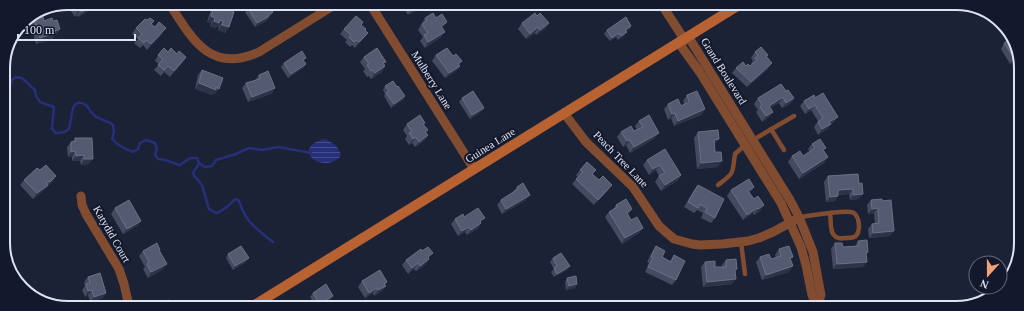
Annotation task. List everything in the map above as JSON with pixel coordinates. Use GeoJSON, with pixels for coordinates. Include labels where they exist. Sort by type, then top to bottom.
{"type":"FeatureCollection","features":[{"type":"Feature","properties":{"kind":"street"},"geometry":{"type":"LineString","coordinates":[[174,10],[192,39],[200,46],[215,56],[232,59],[250,56],[259,52],[326,10]]}},
{"type":"Feature","properties":{"kind":"street","name":"Mulberry Lane"},"geometry":{"type":"LineString","coordinates":[[374,10],[474,169]]}},
{"type":"Feature","properties":{"kind":"street"},"geometry":{"type":"LineString","coordinates":[[666,10],[684,39]]}},
{"type":"Feature","properties":{"kind":"street","name":"Guinea Lane"},"geometry":{"type":"LineString","coordinates":[[261,301],[732,10]]}},
{"type":"Feature","properties":{"kind":"street","name":"Grand Boulevard"},"geometry":{"type":"LineString","coordinates":[[684,39],[681,46],[708,78],[753,140],[799,217],[813,252],[818,272],[821,295],[819,301]]}},
{"type":"Feature","properties":{"kind":"street","name":"Grand Boulevard"},"geometry":{"type":"LineString","coordinates":[[708,78],[744,145],[781,203],[801,247],[814,301]]}},
{"type":"Feature","properties":{"kind":"street","name":"Peach Tree Lane"},"geometry":{"type":"LineString","coordinates":[[564,113],[586,142],[633,186],[659,226],[674,238],[692,244],[722,244],[740,242],[759,238],[799,217]]}},
{"type":"Feature","properties":{"kind":"street"},"geometry":{"type":"LineString","coordinates":[[744,145],[753,140]]}},
{"type":"Feature","properties":{"kind":"street","name":"Katydid Court"},"geometry":{"type":"LineString","coordinates":[[81,196],[82,205],[86,214],[119,269],[128,301]]}},
{"type":"Feature","properties":{"kind":"lane"},"geometry":{"type":"LineString","coordinates":[[753,140],[794,116]]}},
{"type":"Feature","properties":{"kind":"lane"},"geometry":{"type":"LineString","coordinates":[[771,129],[784,150]]}},
{"type":"Feature","properties":{"kind":"lane"},"geometry":{"type":"LineString","coordinates":[[718,185],[732,174],[735,154],[744,145]]}},
{"type":"Feature","properties":{"kind":"lane"},"geometry":{"type":"LineString","coordinates":[[799,217],[830,213],[851,211],[857,217],[857,235],[853,238],[836,237],[833,234],[830,213]]}},
{"type":"Feature","properties":{"kind":"lane"},"geometry":{"type":"LineString","coordinates":[[740,242],[745,274]]}},
{"type":"Feature","properties":{"kind":"shaded area"},"geometry":{"type":"Polygon","coordinates":[[[325,139],[337,147],[341,156],[334,161],[326,163],[318,162],[309,154],[309,148],[314,143],[325,139]]]}},
{"type":"Feature","properties":{"kind":"building"},"geometry":{"type":"Polygon","coordinates":[[[213,10],[229,10],[234,12],[229,27],[222,25],[223,21],[220,20],[219,23],[214,21],[215,18],[211,16],[213,10]]]}},
{"type":"Feature","properties":{"kind":"building"},"geometry":{"type":"Polygon","coordinates":[[[249,10],[272,10],[273,12],[268,17],[257,23],[249,10]]]}},
{"type":"Feature","properties":{"kind":"building"},"geometry":{"type":"Polygon","coordinates":[[[433,13],[436,18],[442,14],[447,22],[441,26],[445,32],[428,42],[424,35],[428,33],[422,24],[427,21],[425,18],[433,13]]]}},
{"type":"Feature","properties":{"kind":"building"},"geometry":{"type":"Polygon","coordinates":[[[535,13],[537,16],[540,13],[549,23],[540,30],[538,27],[530,34],[522,23],[535,13]]]}},
{"type":"Feature","properties":{"kind":"building"},"geometry":{"type":"Polygon","coordinates":[[[356,16],[363,22],[361,25],[368,33],[359,42],[356,40],[354,42],[349,37],[351,35],[344,29],[356,16]]]}},
{"type":"Feature","properties":{"kind":"building"},"geometry":{"type":"Polygon","coordinates":[[[43,17],[44,21],[52,18],[53,21],[57,20],[60,29],[55,31],[55,33],[40,38],[34,21],[43,17]]]}},
{"type":"Feature","properties":{"kind":"building"},"geometry":{"type":"Polygon","coordinates":[[[626,17],[631,26],[625,30],[627,32],[621,36],[619,33],[612,38],[607,30],[626,17]]]}},
{"type":"Feature","properties":{"kind":"building"},"geometry":{"type":"Polygon","coordinates":[[[150,18],[154,21],[151,24],[155,27],[159,22],[166,28],[151,44],[146,40],[144,43],[138,38],[142,34],[136,28],[145,19],[147,20],[150,18]]]}},
{"type":"Feature","properties":{"kind":"building"},"geometry":{"type":"Polygon","coordinates":[[[1007,41],[1013,56],[1004,43],[1007,41]]]}},
{"type":"Feature","properties":{"kind":"building"},"geometry":{"type":"Polygon","coordinates":[[[761,47],[768,55],[766,56],[772,63],[751,82],[736,68],[743,62],[746,66],[748,64],[750,66],[757,60],[755,58],[758,56],[755,52],[761,47]]]}},
{"type":"Feature","properties":{"kind":"building"},"geometry":{"type":"Polygon","coordinates":[[[164,48],[168,52],[171,48],[177,54],[179,51],[186,57],[174,71],[168,66],[164,70],[158,65],[163,59],[158,55],[164,48]]]}},
{"type":"Feature","properties":{"kind":"building"},"geometry":{"type":"Polygon","coordinates":[[[377,48],[386,62],[383,63],[385,66],[375,73],[373,70],[371,71],[367,65],[369,64],[364,57],[377,48]]]}},
{"type":"Feature","properties":{"kind":"building"},"geometry":{"type":"Polygon","coordinates":[[[447,48],[453,56],[456,54],[462,61],[458,64],[460,66],[449,73],[436,55],[447,48]]]}},
{"type":"Feature","properties":{"kind":"building"},"geometry":{"type":"Polygon","coordinates":[[[302,51],[306,58],[303,60],[306,64],[291,74],[284,63],[302,51]]]}},
{"type":"Feature","properties":{"kind":"building"},"geometry":{"type":"Polygon","coordinates":[[[202,70],[223,78],[219,89],[216,87],[216,90],[199,83],[202,70]]]}},
{"type":"Feature","properties":{"kind":"building"},"geometry":{"type":"Polygon","coordinates":[[[268,71],[275,88],[252,97],[246,83],[260,79],[259,75],[268,71]]]}},
{"type":"Feature","properties":{"kind":"building"},"geometry":{"type":"Polygon","coordinates":[[[393,81],[405,96],[394,104],[386,93],[389,91],[385,86],[393,81]]]}},
{"type":"Feature","properties":{"kind":"building"},"geometry":{"type":"Polygon","coordinates":[[[781,84],[794,98],[786,103],[783,97],[769,106],[773,112],[766,116],[760,107],[762,105],[758,98],[781,84]]]}},
{"type":"Feature","properties":{"kind":"building"},"geometry":{"type":"Polygon","coordinates":[[[473,91],[484,108],[472,115],[462,98],[473,91]]]}},
{"type":"Feature","properties":{"kind":"building"},"geometry":{"type":"Polygon","coordinates":[[[697,91],[705,109],[678,121],[675,113],[672,114],[668,104],[678,99],[681,106],[689,102],[687,95],[697,91]]]}},
{"type":"Feature","properties":{"kind":"building"},"geometry":{"type":"Polygon","coordinates":[[[823,93],[838,117],[829,122],[831,124],[822,129],[818,122],[823,118],[815,105],[809,109],[804,101],[814,95],[815,98],[823,93]]]}},
{"type":"Feature","properties":{"kind":"building"},"geometry":{"type":"Polygon","coordinates":[[[420,115],[425,123],[423,124],[428,130],[425,132],[428,135],[419,142],[416,137],[413,139],[409,133],[412,132],[407,124],[420,115]]]}},
{"type":"Feature","properties":{"kind":"building"},"geometry":{"type":"Polygon","coordinates":[[[649,115],[659,133],[634,147],[630,140],[627,141],[621,132],[631,126],[634,131],[643,127],[639,121],[649,115]]]}},
{"type":"Feature","properties":{"kind":"building"},"geometry":{"type":"Polygon","coordinates":[[[718,130],[719,139],[714,140],[715,152],[721,152],[722,161],[701,163],[698,132],[718,130]]]}},
{"type":"Feature","properties":{"kind":"building"},"geometry":{"type":"Polygon","coordinates":[[[75,138],[92,138],[93,159],[84,159],[84,155],[76,156],[75,151],[71,152],[71,142],[76,141],[75,138]]]}},
{"type":"Feature","properties":{"kind":"building"},"geometry":{"type":"Polygon","coordinates":[[[820,139],[826,148],[823,150],[828,157],[803,173],[792,156],[800,151],[803,156],[815,148],[812,144],[820,139]]]}},
{"type":"Feature","properties":{"kind":"building"},"geometry":{"type":"Polygon","coordinates":[[[665,149],[681,175],[665,185],[659,176],[665,173],[660,165],[653,169],[647,160],[665,149]]]}},
{"type":"Feature","properties":{"kind":"building"},"geometry":{"type":"Polygon","coordinates":[[[587,162],[596,170],[592,174],[599,180],[603,176],[612,185],[598,200],[576,179],[583,172],[580,170],[587,162]]]}},
{"type":"Feature","properties":{"kind":"building"},"geometry":{"type":"Polygon","coordinates":[[[46,165],[56,176],[50,182],[49,181],[46,183],[48,185],[37,193],[24,180],[37,168],[40,170],[46,165]]]}},
{"type":"Feature","properties":{"kind":"building"},"geometry":{"type":"Polygon","coordinates":[[[858,174],[859,184],[862,183],[863,194],[853,195],[853,189],[838,190],[838,196],[830,197],[828,176],[858,174]]]}},
{"type":"Feature","properties":{"kind":"building"},"geometry":{"type":"Polygon","coordinates":[[[749,179],[754,187],[748,191],[754,199],[758,196],[764,205],[747,215],[731,190],[749,179]]]}},
{"type":"Feature","properties":{"kind":"building"},"geometry":{"type":"Polygon","coordinates":[[[523,183],[530,195],[506,209],[501,200],[518,189],[517,187],[523,183]]]}},
{"type":"Feature","properties":{"kind":"building"},"geometry":{"type":"Polygon","coordinates":[[[698,185],[724,199],[715,218],[705,212],[707,208],[700,204],[698,208],[688,202],[698,185]]]}},
{"type":"Feature","properties":{"kind":"building"},"geometry":{"type":"Polygon","coordinates":[[[626,199],[632,209],[627,213],[631,220],[637,217],[643,228],[625,238],[609,212],[617,207],[616,205],[626,199]]]}},
{"type":"Feature","properties":{"kind":"building"},"geometry":{"type":"Polygon","coordinates":[[[882,199],[882,201],[891,200],[894,231],[873,233],[872,224],[879,223],[878,208],[872,209],[871,200],[882,199]]]}},
{"type":"Feature","properties":{"kind":"building"},"geometry":{"type":"Polygon","coordinates":[[[129,200],[141,221],[127,229],[115,208],[129,200]]]}},
{"type":"Feature","properties":{"kind":"building"},"geometry":{"type":"Polygon","coordinates":[[[478,208],[485,218],[471,230],[469,227],[462,231],[455,219],[463,214],[464,217],[478,208]]]}},
{"type":"Feature","properties":{"kind":"building"},"geometry":{"type":"Polygon","coordinates":[[[867,240],[867,262],[837,264],[835,243],[842,243],[843,247],[859,246],[858,241],[867,240]]]}},
{"type":"Feature","properties":{"kind":"building"},"geometry":{"type":"Polygon","coordinates":[[[157,243],[159,250],[167,264],[151,272],[147,264],[149,262],[143,251],[157,243]]]}},
{"type":"Feature","properties":{"kind":"building"},"geometry":{"type":"Polygon","coordinates":[[[241,246],[249,258],[235,266],[228,254],[241,246]]]}},
{"type":"Feature","properties":{"kind":"building"},"geometry":{"type":"Polygon","coordinates":[[[656,246],[665,251],[662,257],[671,262],[674,255],[685,261],[676,280],[648,267],[653,258],[651,257],[656,246]]]}},
{"type":"Feature","properties":{"kind":"building"},"geometry":{"type":"Polygon","coordinates":[[[789,246],[793,257],[790,258],[793,266],[766,275],[760,257],[769,254],[771,259],[781,256],[779,249],[789,246]]]}},
{"type":"Feature","properties":{"kind":"building"},"geometry":{"type":"Polygon","coordinates":[[[428,247],[433,253],[428,257],[429,259],[420,266],[418,263],[412,268],[406,260],[421,249],[422,251],[428,247]]]}},
{"type":"Feature","properties":{"kind":"building"},"geometry":{"type":"Polygon","coordinates":[[[561,253],[570,266],[557,274],[554,268],[557,266],[553,258],[561,253]]]}},
{"type":"Feature","properties":{"kind":"building"},"geometry":{"type":"Polygon","coordinates":[[[736,259],[736,279],[707,282],[705,262],[715,261],[715,267],[726,267],[726,260],[736,259]]]}},
{"type":"Feature","properties":{"kind":"building"},"geometry":{"type":"Polygon","coordinates":[[[380,270],[387,282],[384,284],[386,286],[378,290],[377,288],[369,293],[362,281],[380,270]]]}},
{"type":"Feature","properties":{"kind":"building"},"geometry":{"type":"Polygon","coordinates":[[[100,273],[106,293],[94,297],[92,290],[88,291],[86,284],[90,283],[88,277],[100,273]]]}},
{"type":"Feature","properties":{"kind":"building"},"geometry":{"type":"Polygon","coordinates":[[[576,276],[577,284],[569,286],[567,278],[576,276]]]}},
{"type":"Feature","properties":{"kind":"building"},"geometry":{"type":"Polygon","coordinates":[[[326,284],[333,296],[325,301],[318,301],[313,293],[326,284]]]}},
{"type":"Feature","properties":{"kind":"waterway"},"geometry":{"type":"LineString","coordinates":[[10,87],[12,80],[16,77],[22,78],[35,90],[36,96],[40,102],[54,107],[52,128],[55,133],[68,130],[74,107],[76,104],[80,103],[86,105],[91,113],[96,117],[113,125],[114,132],[112,139],[124,148],[133,152],[138,149],[140,143],[146,140],[155,143],[157,149],[155,155],[158,159],[180,165],[190,158],[197,158],[199,163],[193,174],[202,185],[209,209],[216,213],[220,212],[236,199],[239,201],[248,220],[273,242]]}},
{"type":"Feature","properties":{"kind":"waterway"},"geometry":{"type":"LineString","coordinates":[[199,163],[205,167],[212,166],[216,160],[249,148],[262,150],[278,147],[311,153]]}}]}
